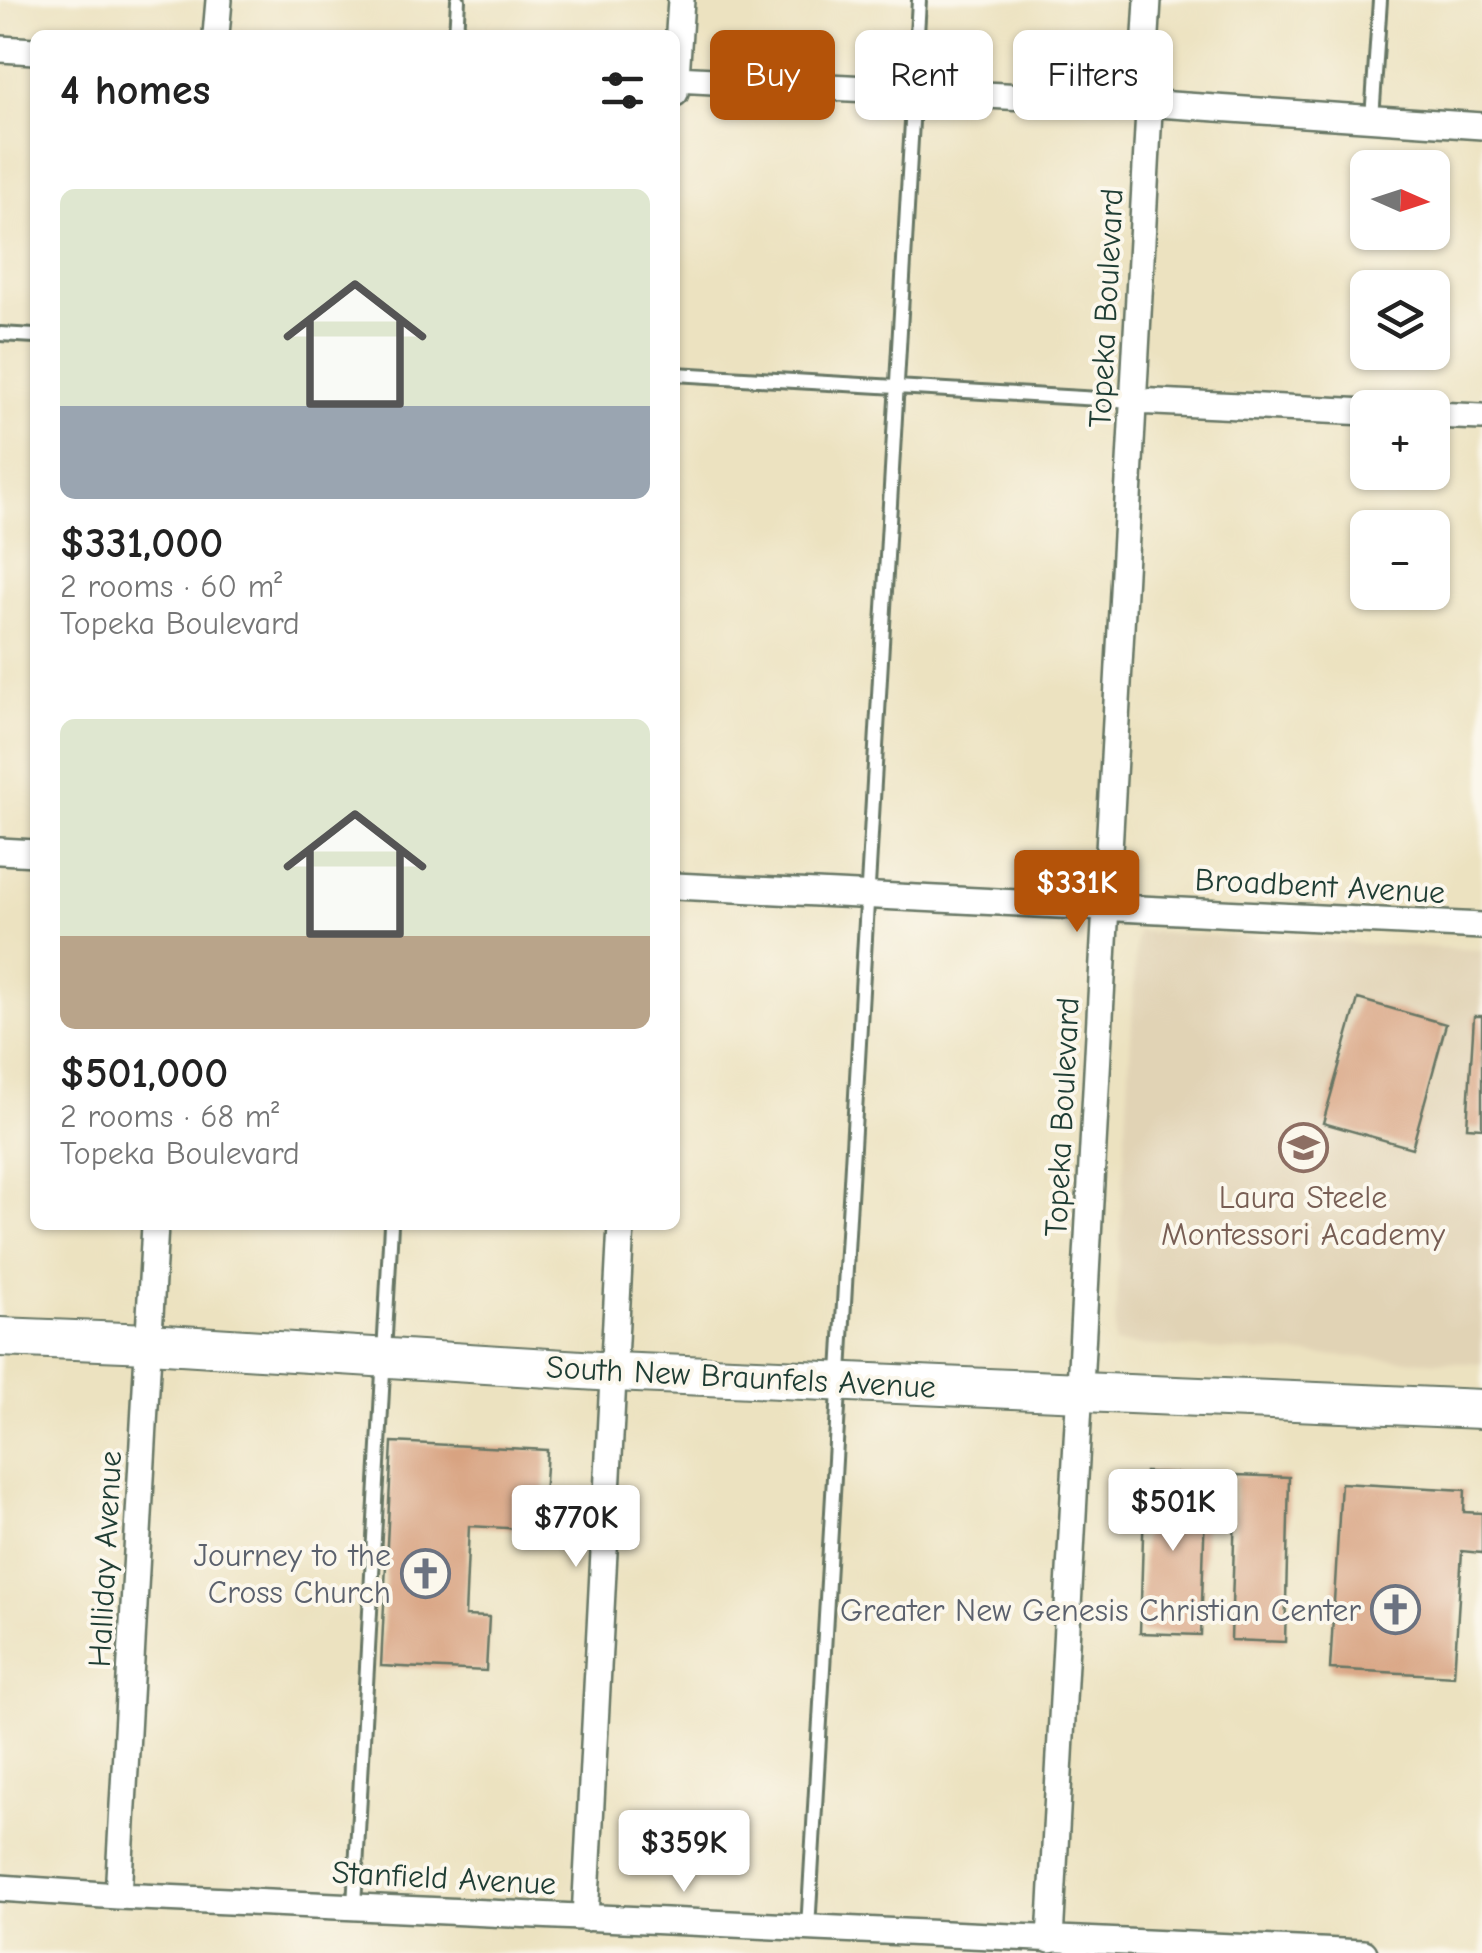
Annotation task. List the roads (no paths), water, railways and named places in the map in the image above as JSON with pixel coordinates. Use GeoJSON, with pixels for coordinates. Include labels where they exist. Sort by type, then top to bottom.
{"type":"FeatureCollection","features":[{"type":"Feature","properties":{"kind":"main road","name":"South New Braunfels Avenue"},"geometry":{"type":"LineString","coordinates":[[0,1336],[614,1372],[1482,1410]]}},
{"type":"Feature","properties":{"kind":"street"},"geometry":{"type":"LineString","coordinates":[[216,30],[218,0]]}},
{"type":"Feature","properties":{"kind":"street"},"geometry":{"type":"LineString","coordinates":[[679,30],[681,0]]}},
{"type":"Feature","properties":{"kind":"street","name":"Topeka Boulevard"},"geometry":{"type":"LineString","coordinates":[[1146,30],[1148,0]]}},
{"type":"Feature","properties":{"kind":"street"},"geometry":{"type":"LineString","coordinates":[[0,49],[30,51]]}},
{"type":"Feature","properties":{"kind":"street"},"geometry":{"type":"LineString","coordinates":[[680,79],[855,88]]}},
{"type":"Feature","properties":{"kind":"street"},"geometry":{"type":"LineString","coordinates":[[1173,104],[1482,126]]}},
{"type":"Feature","properties":{"kind":"street","name":"Topeka Boulevard"},"geometry":{"type":"LineString","coordinates":[[1050,1940],[1149,120]]}},
{"type":"Feature","properties":{"kind":"street"},"geometry":{"type":"LineString","coordinates":[[1134,401],[1350,411]]}},
{"type":"Feature","properties":{"kind":"street"},"geometry":{"type":"LineString","coordinates":[[1450,416],[1482,417]]}},
{"type":"Feature","properties":{"kind":"street"},"geometry":{"type":"LineString","coordinates":[[0,851],[30,853]]}},
{"type":"Feature","properties":{"kind":"street","name":"Broadbent Avenue"},"geometry":{"type":"LineString","coordinates":[[680,886],[1482,926]]}},
{"type":"Feature","properties":{"kind":"street","name":"Halliday Avenue"},"geometry":{"type":"LineString","coordinates":[[118,1896],[155,1230]]}},
{"type":"Feature","properties":{"kind":"street"},"geometry":{"type":"LineString","coordinates":[[585,1918],[621,1230]]}},
{"type":"Feature","properties":{"kind":"street","name":"Stanfield Avenue"},"geometry":{"type":"LineString","coordinates":[[0,1888],[1364,1953]]}},
{"type":"Feature","properties":{"kind":"lane"},"geometry":{"type":"LineString","coordinates":[[456,30],[458,0]]}},
{"type":"Feature","properties":{"kind":"lane"},"geometry":{"type":"LineString","coordinates":[[916,30],[918,0]]}},
{"type":"Feature","properties":{"kind":"lane"},"geometry":{"type":"LineString","coordinates":[[1372,118],[1380,0]]}},
{"type":"Feature","properties":{"kind":"lane"},"geometry":{"type":"LineString","coordinates":[[808,1929],[911,120]]}},
{"type":"Feature","properties":{"kind":"lane"},"geometry":{"type":"LineString","coordinates":[[0,334],[30,336]]}},
{"type":"Feature","properties":{"kind":"lane"},"geometry":{"type":"LineString","coordinates":[[680,374],[1134,401]]}},
{"type":"Feature","properties":{"kind":"lane"},"geometry":{"type":"LineString","coordinates":[[354,1906],[392,1230]]}},
{"type":"Feature","properties":{"kind":"place","name":"Laura Steele Montessori Academy"},"geometry":{"type":"Point","coordinates":[1303,1147]}},
{"type":"Feature","properties":{"kind":"place","name":"Journey to the Cross Church"},"geometry":{"type":"Point","coordinates":[426,1573]}},
{"type":"Feature","properties":{"kind":"place","name":"Greater New Genesis Christian Center"},"geometry":{"type":"Point","coordinates":[1396,1610]}}]}
